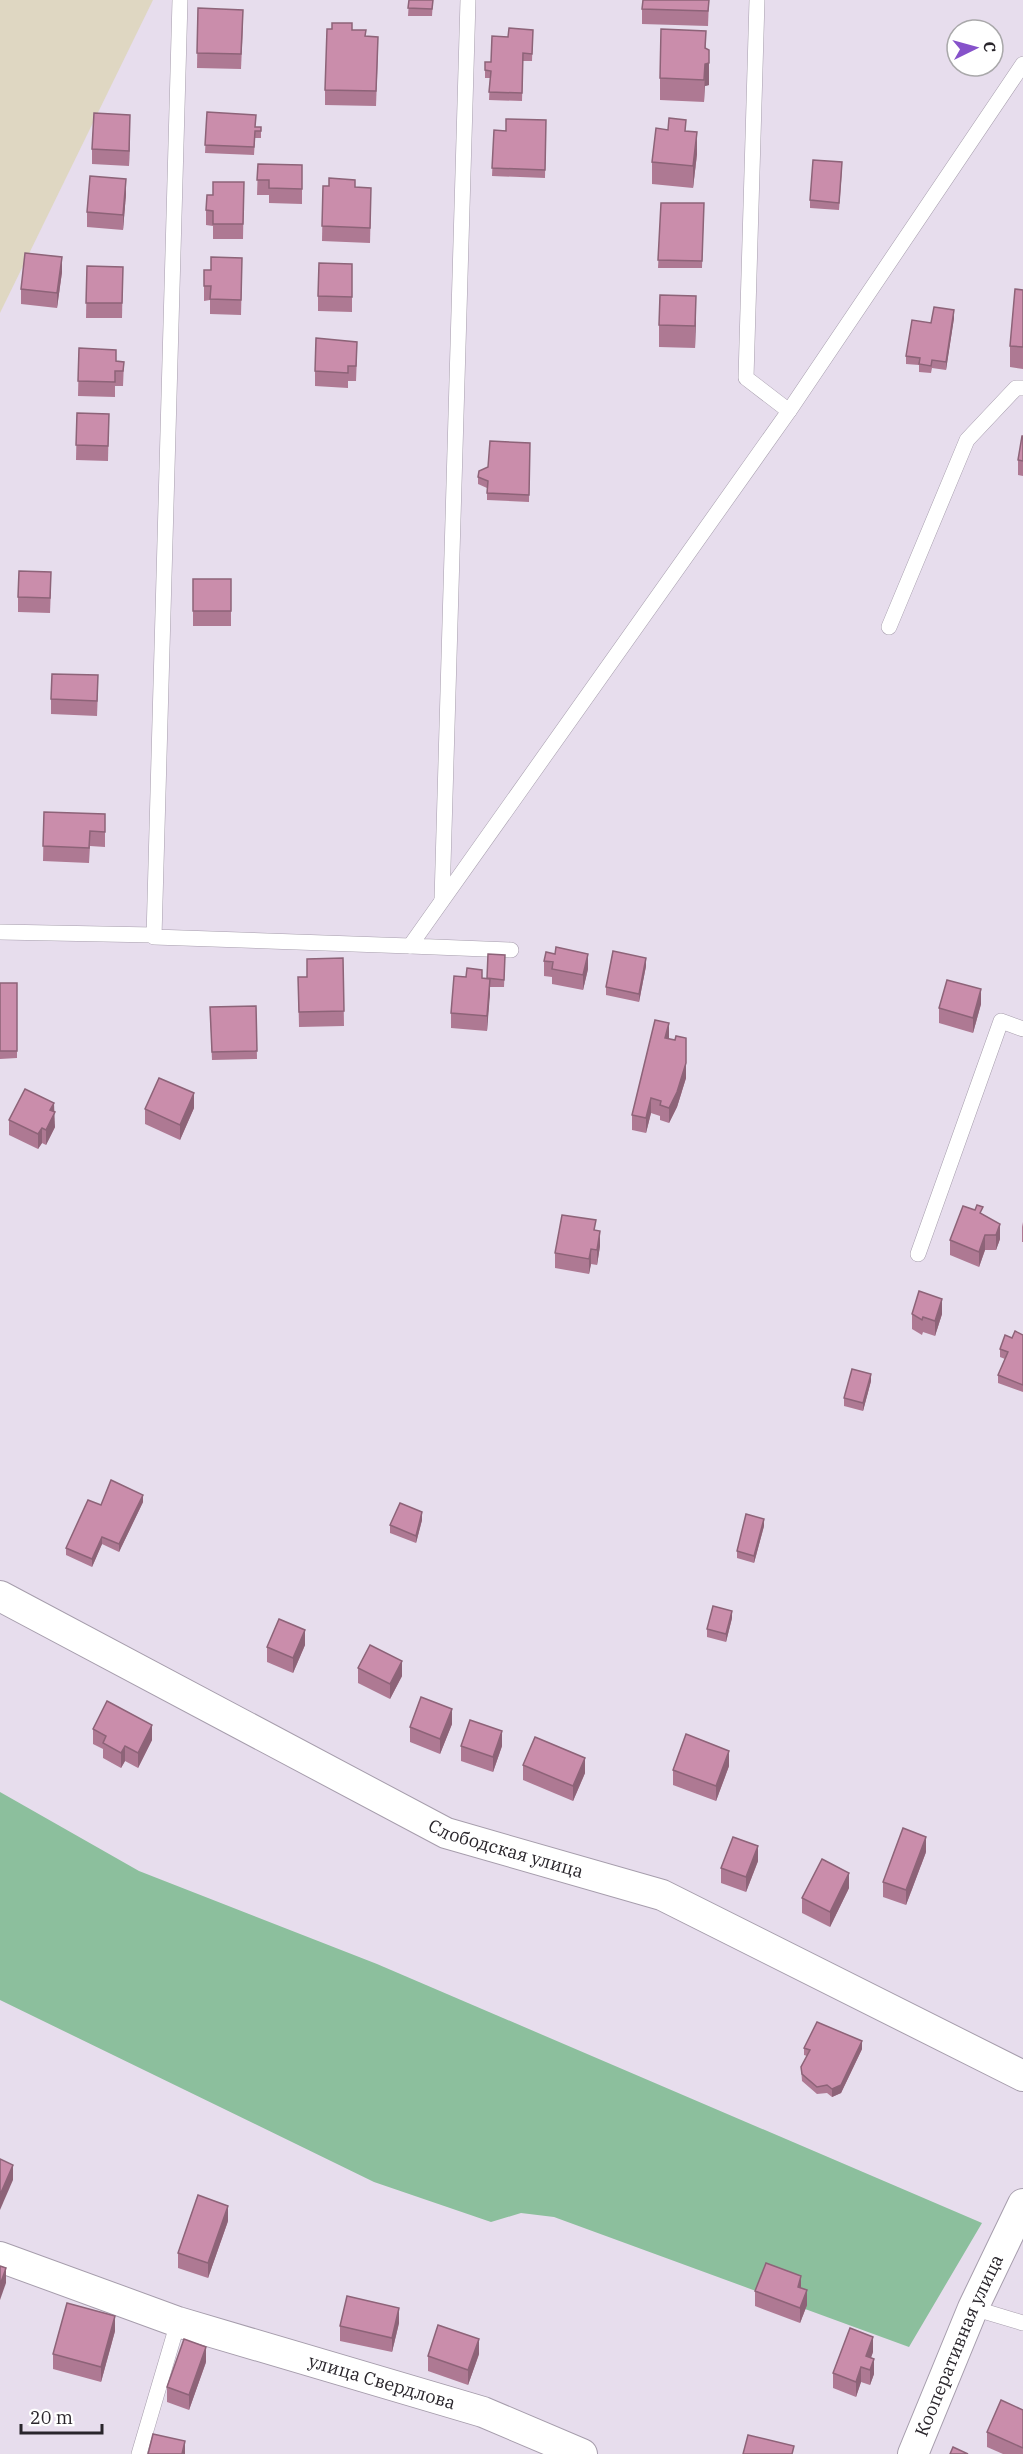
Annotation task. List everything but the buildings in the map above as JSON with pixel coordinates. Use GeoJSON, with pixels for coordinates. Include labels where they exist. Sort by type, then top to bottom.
{"type":"FeatureCollection","features":[{"type":"Feature","properties":{"kind":"street","name":"Слободская улица"},"geometry":{"type":"LineString","coordinates":[[0,1596],[446,1833],[662,1895],[1023,2076]]}},
{"type":"Feature","properties":{"kind":"street","name":"Кооперативная улица"},"geometry":{"type":"LineString","coordinates":[[913,2454],[973,2308],[1023,2204]]}},
{"type":"Feature","properties":{"kind":"street","name":"улица Свердлова"},"geometry":{"type":"LineString","coordinates":[[0,2256],[178,2322],[483,2412],[582,2454]]}},
{"type":"Feature","properties":{"kind":"lane"},"geometry":{"type":"LineString","coordinates":[[154,935],[180,0]]}},
{"type":"Feature","properties":{"kind":"lane"},"geometry":{"type":"LineString","coordinates":[[442,900],[468,0]]}},
{"type":"Feature","properties":{"kind":"lane"},"geometry":{"type":"LineString","coordinates":[[757,0],[746,378],[789,411]]}},
{"type":"Feature","properties":{"kind":"lane"},"geometry":{"type":"LineString","coordinates":[[410,946],[789,411],[1023,64]]}},
{"type":"Feature","properties":{"kind":"lane"},"geometry":{"type":"LineString","coordinates":[[888,627],[967,440],[1016,388],[1023,388]]}},
{"type":"Feature","properties":{"kind":"lane"},"geometry":{"type":"LineString","coordinates":[[0,932],[154,935],[511,950]]}},
{"type":"Feature","properties":{"kind":"lane"},"geometry":{"type":"LineString","coordinates":[[918,1254],[1001,1021],[1023,1029]]}},
{"type":"Feature","properties":{"kind":"lane"},"geometry":{"type":"LineString","coordinates":[[973,2308],[1023,2323]]}},
{"type":"Feature","properties":{"kind":"lane"},"geometry":{"type":"LineString","coordinates":[[139,2454],[178,2322]]}},
{"type":"Feature","properties":{"kind":"shaded area"},"geometry":{"type":"Polygon","coordinates":[[[0,0],[153,0],[0,313],[0,0]]]}},
{"type":"Feature","properties":{"kind":"green space"},"geometry":{"type":"Polygon","coordinates":[[[0,1792],[139,1871],[377,1964],[982,2223],[909,2347],[554,2217],[521,2213],[491,2222],[374,2182],[0,2000],[0,1792]]]}}]}
